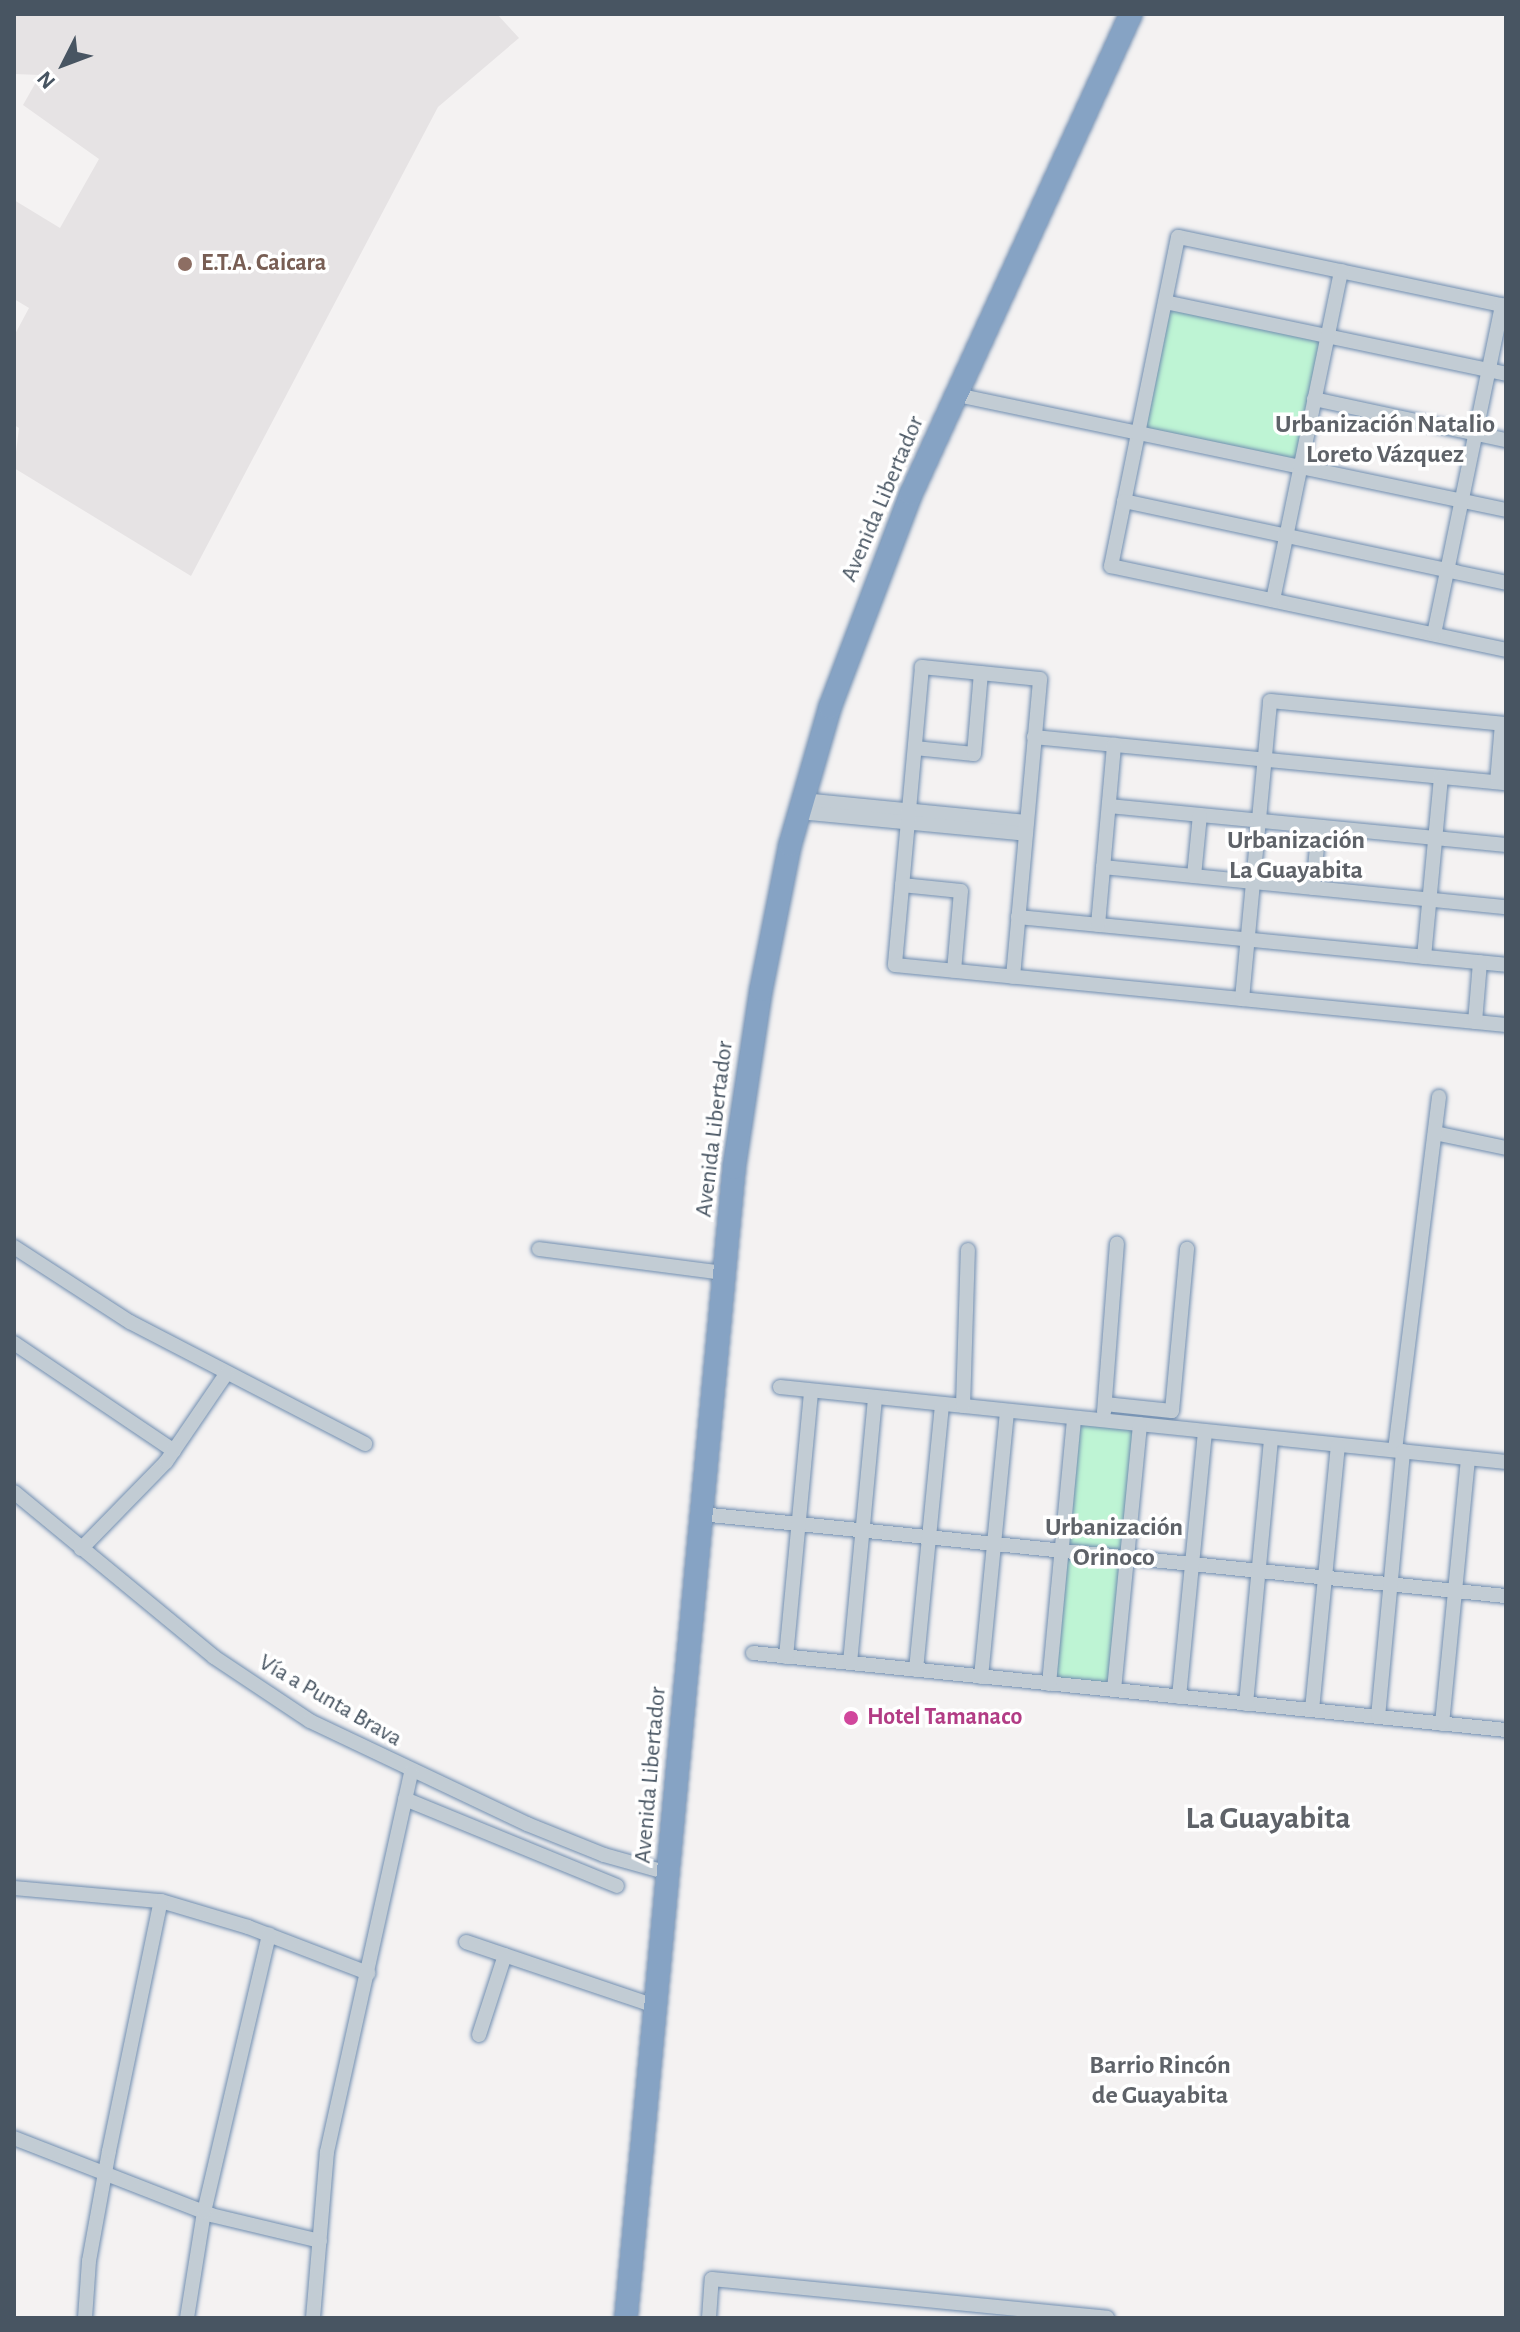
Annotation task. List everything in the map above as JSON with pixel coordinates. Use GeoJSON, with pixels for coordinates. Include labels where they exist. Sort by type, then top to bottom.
{"type":"FeatureCollection","features":[{"type":"Feature","properties":{"kind":"highway","name":"Avenida Libertador"},"geometry":{"type":"LineString","coordinates":[[626,2318],[743,1094],[800,806],[874,586],[957,395],[1131,14]]}},
{"type":"Feature","properties":{"kind":"street"},"geometry":{"type":"LineString","coordinates":[[1434,634],[1504,306],[1178,237],[1111,566],[1506,650]]}},
{"type":"Feature","properties":{"kind":"street"},"geometry":{"type":"LineString","coordinates":[[1273,600],[1341,271]]}},
{"type":"Feature","properties":{"kind":"street"},"geometry":{"type":"LineString","coordinates":[[1165,302],[1506,374]]}},
{"type":"Feature","properties":{"kind":"street"},"geometry":{"type":"LineString","coordinates":[[957,395],[1506,510]]}},
{"type":"Feature","properties":{"kind":"street"},"geometry":{"type":"LineString","coordinates":[[1314,399],[1506,440]]}},
{"type":"Feature","properties":{"kind":"street"},"geometry":{"type":"LineString","coordinates":[[1124,501],[1506,583]]}},
{"type":"Feature","properties":{"kind":"street"},"geometry":{"type":"LineString","coordinates":[[1013,977],[1040,679],[922,667],[895,965],[1013,977],[1506,1025]]}},
{"type":"Feature","properties":{"kind":"street"},"geometry":{"type":"LineString","coordinates":[[915,748],[974,754],[981,673]]}},
{"type":"Feature","properties":{"kind":"street"},"geometry":{"type":"LineString","coordinates":[[1034,737],[1264,759],[1501,783],[1504,724],[1270,701],[1264,759],[1242,999]]}},
{"type":"Feature","properties":{"kind":"street"},"geometry":{"type":"LineString","coordinates":[[1098,925],[1114,745]]}},
{"type":"Feature","properties":{"kind":"street"},"geometry":{"type":"LineString","coordinates":[[1424,957],[1441,777]]}},
{"type":"Feature","properties":{"kind":"street"},"geometry":{"type":"LineString","coordinates":[[800,806],[1026,828]]}},
{"type":"Feature","properties":{"kind":"street"},"geometry":{"type":"LineString","coordinates":[[1109,806],[1506,845]]}},
{"type":"Feature","properties":{"kind":"street"},"geometry":{"type":"LineString","coordinates":[[1194,876],[1200,815]]}},
{"type":"Feature","properties":{"kind":"street"},"geometry":{"type":"LineString","coordinates":[[1313,888],[1319,827]]}},
{"type":"Feature","properties":{"kind":"street"},"geometry":{"type":"LineString","coordinates":[[1103,867],[1506,907]]}},
{"type":"Feature","properties":{"kind":"street"},"geometry":{"type":"LineString","coordinates":[[902,885],[961,891],[954,971]]}},
{"type":"Feature","properties":{"kind":"street"},"geometry":{"type":"LineString","coordinates":[[1018,917],[1506,965]]}},
{"type":"Feature","properties":{"kind":"street"},"geometry":{"type":"LineString","coordinates":[[1475,1022],[1480,962]]}},
{"type":"Feature","properties":{"kind":"street"},"geometry":{"type":"LineString","coordinates":[[1378,1717],[1391,1584],[1399,1451],[1439,1097]]}},
{"type":"Feature","properties":{"kind":"street"},"geometry":{"type":"LineString","coordinates":[[1435,1133],[1506,1148]]}},
{"type":"Feature","properties":{"kind":"street"},"geometry":{"type":"LineString","coordinates":[[1103,1421],[1117,1244]]}},
{"type":"Feature","properties":{"kind":"street"},"geometry":{"type":"LineString","coordinates":[[14,1247],[97,1302],[226,1374],[365,1444]]}},
{"type":"Feature","properties":{"kind":"street"},"geometry":{"type":"LineString","coordinates":[[539,1249],[724,1273]]}},
{"type":"Feature","properties":{"kind":"street"},"geometry":{"type":"LineString","coordinates":[[1105,1404],[1172,1411],[1187,1249]]}},
{"type":"Feature","properties":{"kind":"street"},"geometry":{"type":"LineString","coordinates":[[963,1406],[968,1250]]}},
{"type":"Feature","properties":{"kind":"street"},"geometry":{"type":"LineString","coordinates":[[14,1343],[174,1451]]}},
{"type":"Feature","properties":{"kind":"street"},"geometry":{"type":"LineString","coordinates":[[81,1549],[174,1451],[226,1374]]}},
{"type":"Feature","properties":{"kind":"street"},"geometry":{"type":"LineString","coordinates":[[780,1387],[1506,1462]]}},
{"type":"Feature","properties":{"kind":"street"},"geometry":{"type":"LineString","coordinates":[[786,1657],[811,1391]]}},
{"type":"Feature","properties":{"kind":"street"},"geometry":{"type":"LineString","coordinates":[[850,1663],[875,1397]]}},
{"type":"Feature","properties":{"kind":"street"},"geometry":{"type":"LineString","coordinates":[[916,1670],[942,1404]]}},
{"type":"Feature","properties":{"kind":"street"},"geometry":{"type":"LineString","coordinates":[[981,1677],[1007,1411]]}},
{"type":"Feature","properties":{"kind":"street"},"geometry":{"type":"LineString","coordinates":[[1049,1684],[1074,1418]]}},
{"type":"Feature","properties":{"kind":"street"},"geometry":{"type":"LineString","coordinates":[[1114,1690],[1140,1424]]}},
{"type":"Feature","properties":{"kind":"street"},"geometry":{"type":"LineString","coordinates":[[1179,1697],[1205,1431]]}},
{"type":"Feature","properties":{"kind":"street"},"geometry":{"type":"LineString","coordinates":[[1246,1704],[1271,1438]]}},
{"type":"Feature","properties":{"kind":"street"},"geometry":{"type":"LineString","coordinates":[[1312,1710],[1338,1445]]}},
{"type":"Feature","properties":{"kind":"street"},"geometry":{"type":"LineString","coordinates":[[1442,1724],[1468,1458]]}},
{"type":"Feature","properties":{"kind":"street","name":"Vía a Punta Brava"},"geometry":{"type":"LineString","coordinates":[[14,1492],[251,1683],[310,1721],[411,1772],[604,1855],[668,1873]]}},
{"type":"Feature","properties":{"kind":"street"},"geometry":{"type":"LineString","coordinates":[[701,1514],[1506,1596]]}},
{"type":"Feature","properties":{"kind":"street"},"geometry":{"type":"LineString","coordinates":[[753,1653],[1506,1730]]}},
{"type":"Feature","properties":{"kind":"street"},"geometry":{"type":"LineString","coordinates":[[313,2318],[327,2152],[411,1772]]}},
{"type":"Feature","properties":{"kind":"street"},"geometry":{"type":"LineString","coordinates":[[405,1799],[617,1886]]}},
{"type":"Feature","properties":{"kind":"street"},"geometry":{"type":"LineString","coordinates":[[14,1888],[161,1901],[269,1934],[368,1973]]}},
{"type":"Feature","properties":{"kind":"street"},"geometry":{"type":"LineString","coordinates":[[85,2318],[105,2172],[161,1901]]}},
{"type":"Feature","properties":{"kind":"street"},"geometry":{"type":"LineString","coordinates":[[187,2318],[204,2212],[269,1934]]}},
{"type":"Feature","properties":{"kind":"street"},"geometry":{"type":"LineString","coordinates":[[466,1942],[655,2006]]}},
{"type":"Feature","properties":{"kind":"street"},"geometry":{"type":"LineString","coordinates":[[479,2035],[505,1955]]}},
{"type":"Feature","properties":{"kind":"street"},"geometry":{"type":"LineString","coordinates":[[14,2138],[204,2212],[320,2241]]}},
{"type":"Feature","properties":{"kind":"street"},"geometry":{"type":"LineString","coordinates":[[709,2318],[712,2279],[969,2311],[1107,2318]]}},
{"type":"Feature","properties":{"kind":"shaded area","name":"E.T.A. Caicara"},"geometry":{"type":"Polygon","coordinates":[[[14,14],[497,14],[519,38],[438,107],[191,576],[14,468],[19,428],[14,425],[14,336],[29,308],[14,299],[14,200],[60,228],[99,159],[23,105],[40,75],[14,74],[14,14]]]}},
{"type":"Feature","properties":{"kind":"green space"},"geometry":{"type":"Polygon","coordinates":[[[1168,307],[1322,340],[1296,462],[1142,429],[1168,307]]]}},
{"type":"Feature","properties":{"kind":"green space"},"geometry":{"type":"Polygon","coordinates":[[[1079,1423],[1134,1429],[1121,1552],[1066,1546],[1079,1423]]]}},
{"type":"Feature","properties":{"kind":"green space"},"geometry":{"type":"Polygon","coordinates":[[[1066,1556],[1121,1562],[1108,1685],[1053,1679],[1066,1556]]]}},
{"type":"Feature","properties":{"kind":"place","name":"E.T.A. Caicara"},"geometry":{"type":"Point","coordinates":[185,264]}},
{"type":"Feature","properties":{"kind":"place","name":"Hotel Tamanaco"},"geometry":{"type":"Point","coordinates":[851,1718]}},
{"type":"Feature","properties":{"kind":"district","name":"Urbanización Natalio Loreto Vázquez"},"geometry":{"type":"Point","coordinates":[1385,440]}},
{"type":"Feature","properties":{"kind":"district","name":"Urbanización La Guayabita"},"geometry":{"type":"Point","coordinates":[1296,856]}},
{"type":"Feature","properties":{"kind":"district","name":"Urbanización Orinoco"},"geometry":{"type":"Point","coordinates":[1114,1543]}},
{"type":"Feature","properties":{"kind":"district","name":"La Guayabita"},"geometry":{"type":"Point","coordinates":[1268,1818]}},
{"type":"Feature","properties":{"kind":"district","name":"Barrio Rincón de Guayabita"},"geometry":{"type":"Point","coordinates":[1160,2081]}}]}
